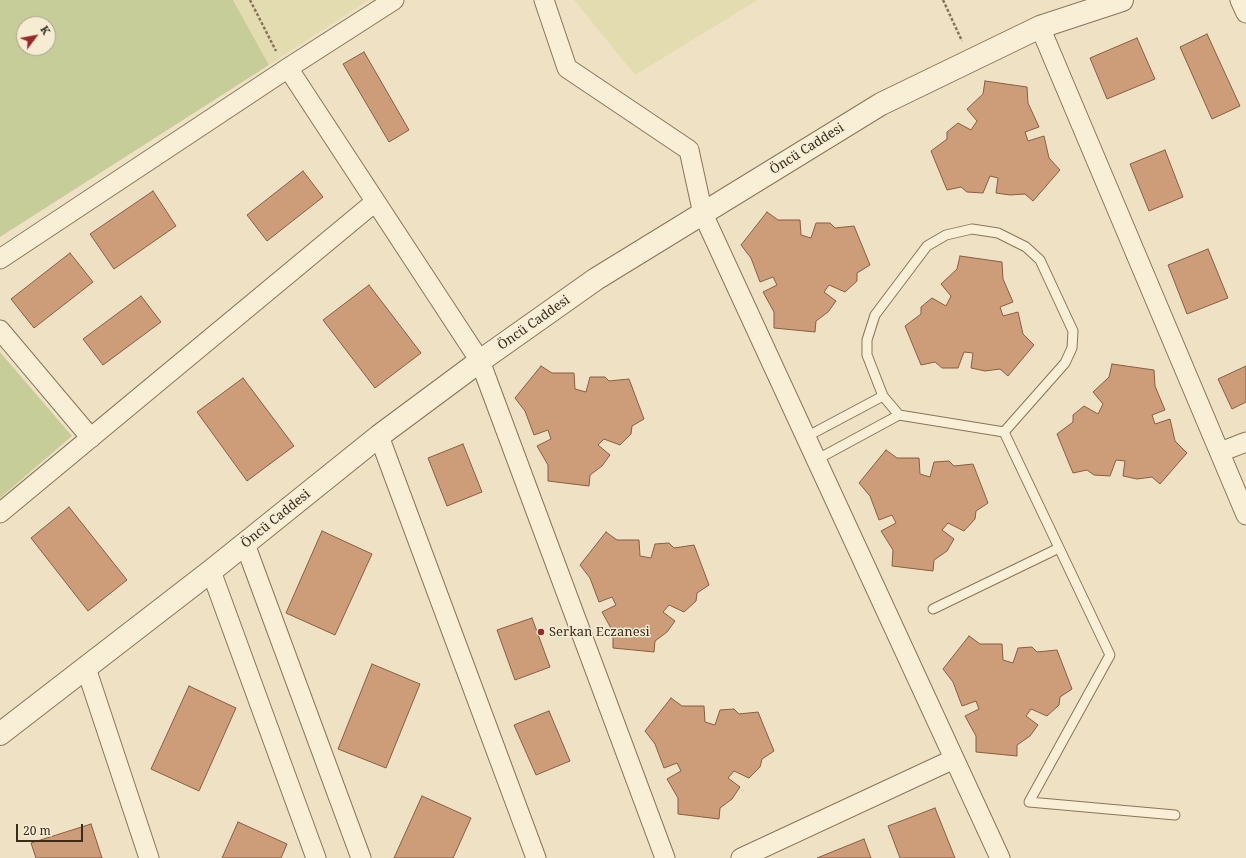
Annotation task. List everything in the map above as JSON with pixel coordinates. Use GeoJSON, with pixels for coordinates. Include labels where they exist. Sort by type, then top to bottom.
{"type":"FeatureCollection","features":[{"type":"Feature","properties":{"kind":"street"},"geometry":{"type":"LineString","coordinates":[[0,259],[288,68],[394,0]]}},
{"type":"Feature","properties":{"kind":"street"},"geometry":{"type":"LineString","coordinates":[[544,0],[567,68],[689,150],[703,214],[1000,858]]}},
{"type":"Feature","properties":{"kind":"street","name":"Öncü Caddesi"},"geometry":{"type":"LineString","coordinates":[[0,734],[211,571],[379,436],[480,361],[596,279],[881,104],[1040,28],[1122,0]]}},
{"type":"Feature","properties":{"kind":"street"},"geometry":{"type":"LineString","coordinates":[[1240,0],[1246,13]]}},
{"type":"Feature","properties":{"kind":"street"},"geometry":{"type":"LineString","coordinates":[[1040,28],[1246,515]]}},
{"type":"Feature","properties":{"kind":"street"},"geometry":{"type":"LineString","coordinates":[[288,68],[480,361],[665,858]]}},
{"type":"Feature","properties":{"kind":"street"},"geometry":{"type":"LineString","coordinates":[[0,513],[375,202]]}},
{"type":"Feature","properties":{"kind":"street"},"geometry":{"type":"LineString","coordinates":[[0,330],[91,438]]}},
{"type":"Feature","properties":{"kind":"street"},"geometry":{"type":"LineString","coordinates":[[379,436],[536,858]]}},
{"type":"Feature","properties":{"kind":"street"},"geometry":{"type":"LineString","coordinates":[[1220,452],[1246,442]]}},
{"type":"Feature","properties":{"kind":"street"},"geometry":{"type":"LineString","coordinates":[[244,544],[361,858]]}},
{"type":"Feature","properties":{"kind":"street"},"geometry":{"type":"LineString","coordinates":[[211,571],[316,858]]}},
{"type":"Feature","properties":{"kind":"street"},"geometry":{"type":"LineString","coordinates":[[86,668],[149,858]]}},
{"type":"Feature","properties":{"kind":"street"},"geometry":{"type":"LineString","coordinates":[[741,858],[954,759]]}},
{"type":"Feature","properties":{"kind":"lane"},"geometry":{"type":"LineString","coordinates":[[899,415],[883,396],[867,355],[867,340],[875,315],[927,246],[946,235],[972,229],[998,233],[1026,247],[1040,260],[1073,331],[1074,340],[1065,363],[1004,432]]}},
{"type":"Feature","properties":{"kind":"lane"},"geometry":{"type":"LineString","coordinates":[[806,437],[883,396]]}},
{"type":"Feature","properties":{"kind":"lane"},"geometry":{"type":"LineString","coordinates":[[816,460],[899,415],[1004,432]]}},
{"type":"Feature","properties":{"kind":"lane"},"geometry":{"type":"LineString","coordinates":[[1004,432],[1110,655],[1029,802],[1175,814]]}},
{"type":"Feature","properties":{"kind":"lane"},"geometry":{"type":"LineString","coordinates":[[933,609],[1059,548]]}},
{"type":"Feature","properties":{"kind":"path"},"geometry":{"type":"LineString","coordinates":[[250,0],[273,48],[288,68]]}},
{"type":"Feature","properties":{"kind":"path"},"geometry":{"type":"LineString","coordinates":[[943,0],[972,60]]}},
{"type":"Feature","properties":{"kind":"shaded area"},"geometry":{"type":"Polygon","coordinates":[[[233,0],[369,0],[269,65],[233,0]]]}},
{"type":"Feature","properties":{"kind":"shaded area"},"geometry":{"type":"Polygon","coordinates":[[[574,0],[758,0],[635,75],[574,0]]]}},
{"type":"Feature","properties":{"kind":"green space"},"geometry":{"type":"Polygon","coordinates":[[[0,0],[233,0],[269,65],[0,237],[0,0]]]}},
{"type":"Feature","properties":{"kind":"green space"},"geometry":{"type":"Polygon","coordinates":[[[0,352],[72,436],[0,498],[0,352]]]}},
{"type":"Feature","properties":{"kind":"building"},"geometry":{"type":"Polygon","coordinates":[[[1207,34],[1240,106],[1212,119],[1180,47],[1207,34]]]}},
{"type":"Feature","properties":{"kind":"building"},"geometry":{"type":"Polygon","coordinates":[[[1137,38],[1155,79],[1107,99],[1090,58],[1137,38]]]}},
{"type":"Feature","properties":{"kind":"building"},"geometry":{"type":"Polygon","coordinates":[[[364,52],[409,130],[389,142],[343,64],[364,52]]]}},
{"type":"Feature","properties":{"kind":"building"},"geometry":{"type":"Polygon","coordinates":[[[985,81],[1027,87],[1028,103],[1039,127],[1025,132],[1028,141],[1044,136],[1049,158],[1060,170],[1033,201],[1025,194],[1010,195],[996,193],[998,178],[990,176],[983,193],[967,192],[961,187],[947,190],[931,151],[947,139],[947,132],[958,123],[971,130],[977,121],[967,109],[983,94],[985,81]]]}},
{"type":"Feature","properties":{"kind":"building"},"geometry":{"type":"Polygon","coordinates":[[[1165,150],[1183,197],[1149,211],[1130,164],[1165,150]]]}},
{"type":"Feature","properties":{"kind":"building"},"geometry":{"type":"Polygon","coordinates":[[[303,171],[323,197],[267,241],[247,215],[303,171]]]}},
{"type":"Feature","properties":{"kind":"building"},"geometry":{"type":"Polygon","coordinates":[[[153,191],[176,226],[114,269],[90,234],[153,191]]]}},
{"type":"Feature","properties":{"kind":"building"},"geometry":{"type":"Polygon","coordinates":[[[767,212],[778,220],[800,220],[801,235],[811,238],[816,223],[830,223],[835,228],[854,226],[870,265],[857,273],[857,281],[845,292],[829,285],[824,292],[836,301],[828,312],[816,321],[815,332],[774,328],[774,312],[763,292],[777,285],[773,277],[760,282],[751,258],[741,245],[767,212]]]}},
{"type":"Feature","properties":{"kind":"building"},"geometry":{"type":"Polygon","coordinates":[[[1208,249],[1228,298],[1187,314],[1168,265],[1208,249]]]}},
{"type":"Feature","properties":{"kind":"building"},"geometry":{"type":"Polygon","coordinates":[[[70,253],[93,282],[34,328],[11,299],[70,253]]]}},
{"type":"Feature","properties":{"kind":"building"},"geometry":{"type":"Polygon","coordinates":[[[960,256],[1002,262],[1003,279],[1013,302],[1000,307],[1003,316],[1018,312],[1023,334],[1034,345],[1008,376],[1000,369],[985,371],[971,368],[973,353],[964,352],[958,368],[942,368],[935,362],[921,365],[905,326],[921,314],[921,307],[932,298],[946,306],[951,296],[941,284],[957,269],[960,256]]]}},
{"type":"Feature","properties":{"kind":"building"},"geometry":{"type":"Polygon","coordinates":[[[369,285],[421,353],[375,388],[323,320],[369,285]]]}},
{"type":"Feature","properties":{"kind":"building"},"geometry":{"type":"Polygon","coordinates":[[[141,296],[161,322],[103,365],[83,339],[141,296]]]}},
{"type":"Feature","properties":{"kind":"building"},"geometry":{"type":"Polygon","coordinates":[[[1112,364],[1154,370],[1155,386],[1165,410],[1152,415],[1155,424],[1170,419],[1175,441],[1187,453],[1160,484],[1152,477],[1137,479],[1123,476],[1125,461],[1116,460],[1110,476],[1094,475],[1087,470],[1073,473],[1057,434],[1073,422],[1073,415],[1084,406],[1098,414],[1103,404],[1093,392],[1109,377],[1112,364]]]}},
{"type":"Feature","properties":{"kind":"building"},"geometry":{"type":"Polygon","coordinates":[[[541,366],[552,373],[574,373],[575,389],[586,392],[590,377],[605,377],[609,381],[629,379],[644,419],[632,426],[631,434],[620,445],[604,439],[598,445],[610,455],[602,466],[590,475],[589,486],[548,481],[548,465],[537,446],[551,439],[548,430],[534,435],[525,411],[515,398],[541,366]]]}},
{"type":"Feature","properties":{"kind":"building"},"geometry":{"type":"Polygon","coordinates":[[[1246,366],[1246,402],[1232,409],[1218,379],[1246,366]]]}},
{"type":"Feature","properties":{"kind":"building"},"geometry":{"type":"Polygon","coordinates":[[[243,378],[294,446],[247,481],[197,412],[243,378]]]}},
{"type":"Feature","properties":{"kind":"building"},"geometry":{"type":"Polygon","coordinates":[[[463,444],[482,492],[447,506],[428,458],[463,444]]]}},
{"type":"Feature","properties":{"kind":"building"},"geometry":{"type":"Polygon","coordinates":[[[886,450],[897,458],[919,458],[920,474],[930,477],[934,462],[949,461],[954,466],[973,464],[988,503],[976,511],[975,519],[964,531],[948,523],[942,530],[954,539],[947,551],[934,560],[933,571],[892,566],[893,550],[881,531],[896,523],[892,515],[879,520],[870,496],[859,483],[886,450]]]}},
{"type":"Feature","properties":{"kind":"building"},"geometry":{"type":"Polygon","coordinates":[[[69,507],[127,580],[88,611],[31,538],[69,507]]]}},
{"type":"Feature","properties":{"kind":"building"},"geometry":{"type":"Polygon","coordinates":[[[322,531],[372,554],[335,635],[286,613],[322,531]]]}},
{"type":"Feature","properties":{"kind":"building"},"geometry":{"type":"Polygon","coordinates":[[[606,532],[617,540],[639,540],[640,556],[651,558],[655,544],[669,543],[674,548],[694,545],[709,585],[697,593],[696,601],[684,612],[669,605],[663,612],[675,621],[667,632],[655,641],[654,652],[613,648],[613,632],[602,612],[616,605],[612,597],[599,602],[590,578],[580,565],[606,532]]]}},
{"type":"Feature","properties":{"kind":"building"},"geometry":{"type":"Polygon","coordinates":[[[532,618],[550,667],[515,680],[497,630],[532,618]]]}},
{"type":"Feature","properties":{"kind":"building"},"geometry":{"type":"Polygon","coordinates":[[[969,636],[980,644],[1002,644],[1003,660],[1013,663],[1018,648],[1032,647],[1037,652],[1057,650],[1072,689],[1060,697],[1059,705],[1047,716],[1031,709],[1026,716],[1038,725],[1030,736],[1017,745],[1017,756],[976,752],[976,736],[965,716],[979,709],[976,701],[962,706],[953,682],[943,669],[969,636]]]}},
{"type":"Feature","properties":{"kind":"building"},"geometry":{"type":"Polygon","coordinates":[[[372,664],[420,684],[386,768],[338,749],[372,664]]]}},
{"type":"Feature","properties":{"kind":"building"},"geometry":{"type":"Polygon","coordinates":[[[189,686],[236,708],[199,791],[151,769],[189,686]]]}},
{"type":"Feature","properties":{"kind":"building"},"geometry":{"type":"Polygon","coordinates":[[[671,698],[682,706],[704,706],[705,722],[715,725],[720,710],[734,709],[739,714],[758,712],[774,751],[762,759],[760,767],[749,778],[734,771],[728,778],[740,787],[732,799],[720,808],[719,819],[678,814],[678,798],[667,779],[681,771],[677,763],[664,768],[655,744],[645,731],[671,698]]]}},
{"type":"Feature","properties":{"kind":"building"},"geometry":{"type":"Polygon","coordinates":[[[549,711],[570,761],[536,775],[514,725],[549,711]]]}},
{"type":"Feature","properties":{"kind":"building"},"geometry":{"type":"Polygon","coordinates":[[[422,796],[471,818],[453,858],[394,858],[422,796]]]}},
{"type":"Feature","properties":{"kind":"building"},"geometry":{"type":"Polygon","coordinates":[[[935,808],[955,858],[900,858],[888,826],[935,808]]]}},
{"type":"Feature","properties":{"kind":"building"},"geometry":{"type":"Polygon","coordinates":[[[238,822],[287,844],[281,858],[222,858],[238,822]]]}},
{"type":"Feature","properties":{"kind":"building"},"geometry":{"type":"Polygon","coordinates":[[[91,824],[102,858],[36,858],[31,843],[91,824]]]}},
{"type":"Feature","properties":{"kind":"building"},"geometry":{"type":"Polygon","coordinates":[[[864,839],[871,858],[817,858],[864,839]]]}},
{"type":"Feature","properties":{"kind":"place","name":"Serkan Eczanesi"},"geometry":{"type":"Point","coordinates":[541,632]}}]}
